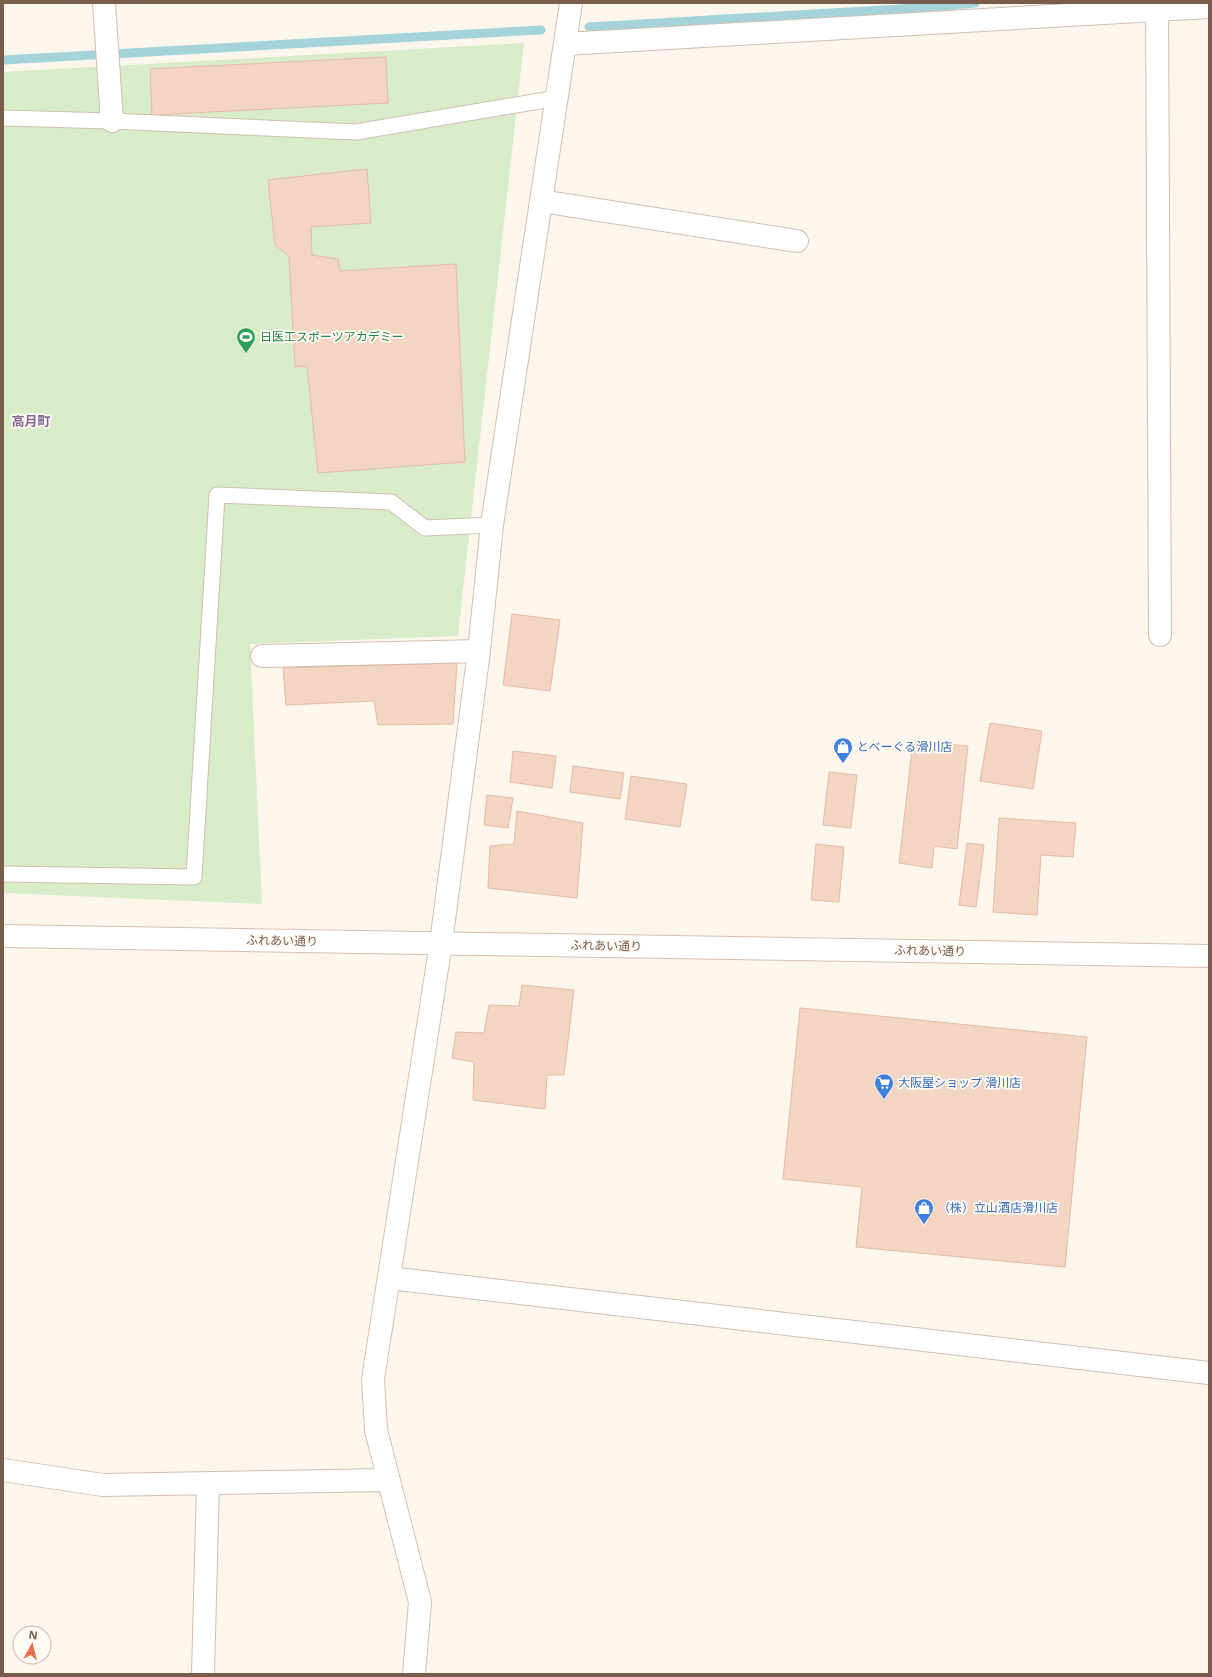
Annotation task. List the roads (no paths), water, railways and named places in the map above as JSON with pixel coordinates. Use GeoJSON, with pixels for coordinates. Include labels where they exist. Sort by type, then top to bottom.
{"type":"FeatureCollection","features":[{"type":"Feature","properties":{"kind":"street"},"geometry":{"type":"LineString","coordinates":[[104,3],[112,121]]}},
{"type":"Feature","properties":{"kind":"street"},"geometry":{"type":"LineString","coordinates":[[414,1674],[420,1602],[376,1430],[374,1379],[441,943],[479,651],[492,525],[571,3]]}},
{"type":"Feature","properties":{"kind":"street"},"geometry":{"type":"LineString","coordinates":[[565,44],[1157,6],[1209,7]]}},
{"type":"Feature","properties":{"kind":"street"},"geometry":{"type":"LineString","coordinates":[[1157,6],[1160,636]]}},
{"type":"Feature","properties":{"kind":"street"},"geometry":{"type":"LineString","coordinates":[[541,201],[797,241]]}},
{"type":"Feature","properties":{"kind":"street"},"geometry":{"type":"LineString","coordinates":[[262,656],[479,651]]}},
{"type":"Feature","properties":{"kind":"street","name":"ふれあい通り"},"geometry":{"type":"LineString","coordinates":[[3,936],[1209,956]]}},
{"type":"Feature","properties":{"kind":"street"},"geometry":{"type":"LineString","coordinates":[[389,1278],[1209,1373]]}},
{"type":"Feature","properties":{"kind":"street"},"geometry":{"type":"LineString","coordinates":[[3,1470],[103,1485],[388,1480]]}},
{"type":"Feature","properties":{"kind":"street"},"geometry":{"type":"LineString","coordinates":[[203,1674],[208,1483]]}},
{"type":"Feature","properties":{"kind":"lane"},"geometry":{"type":"LineString","coordinates":[[3,118],[112,121],[356,132],[557,98]]}},
{"type":"Feature","properties":{"kind":"lane"},"geometry":{"type":"LineString","coordinates":[[3,874],[194,877],[217,494],[391,502],[425,528],[492,525]]}},
{"type":"Feature","properties":{"kind":"waterway"},"geometry":{"type":"LineString","coordinates":[[589,27],[934,7],[975,3]]}},
{"type":"Feature","properties":{"kind":"waterway"},"geometry":{"type":"LineString","coordinates":[[3,60],[541,30]]}},
{"type":"Feature","properties":{"kind":"place","name":"日医工スポーツアカデミー"},"geometry":{"type":"Point","coordinates":[246,354]}},
{"type":"Feature","properties":{"kind":"place","name":"とべーぐる滑川店"},"geometry":{"type":"Point","coordinates":[843,764]}},
{"type":"Feature","properties":{"kind":"place","name":"大阪屋ショップ 滑川店"},"geometry":{"type":"Point","coordinates":[884,1100]}},
{"type":"Feature","properties":{"kind":"place","name":"（株）立山酒店滑川店"},"geometry":{"type":"Point","coordinates":[924,1225]}},
{"type":"Feature","properties":{"kind":"district","name":"高月町"},"geometry":{"type":"Point","coordinates":[31,421]}}]}
